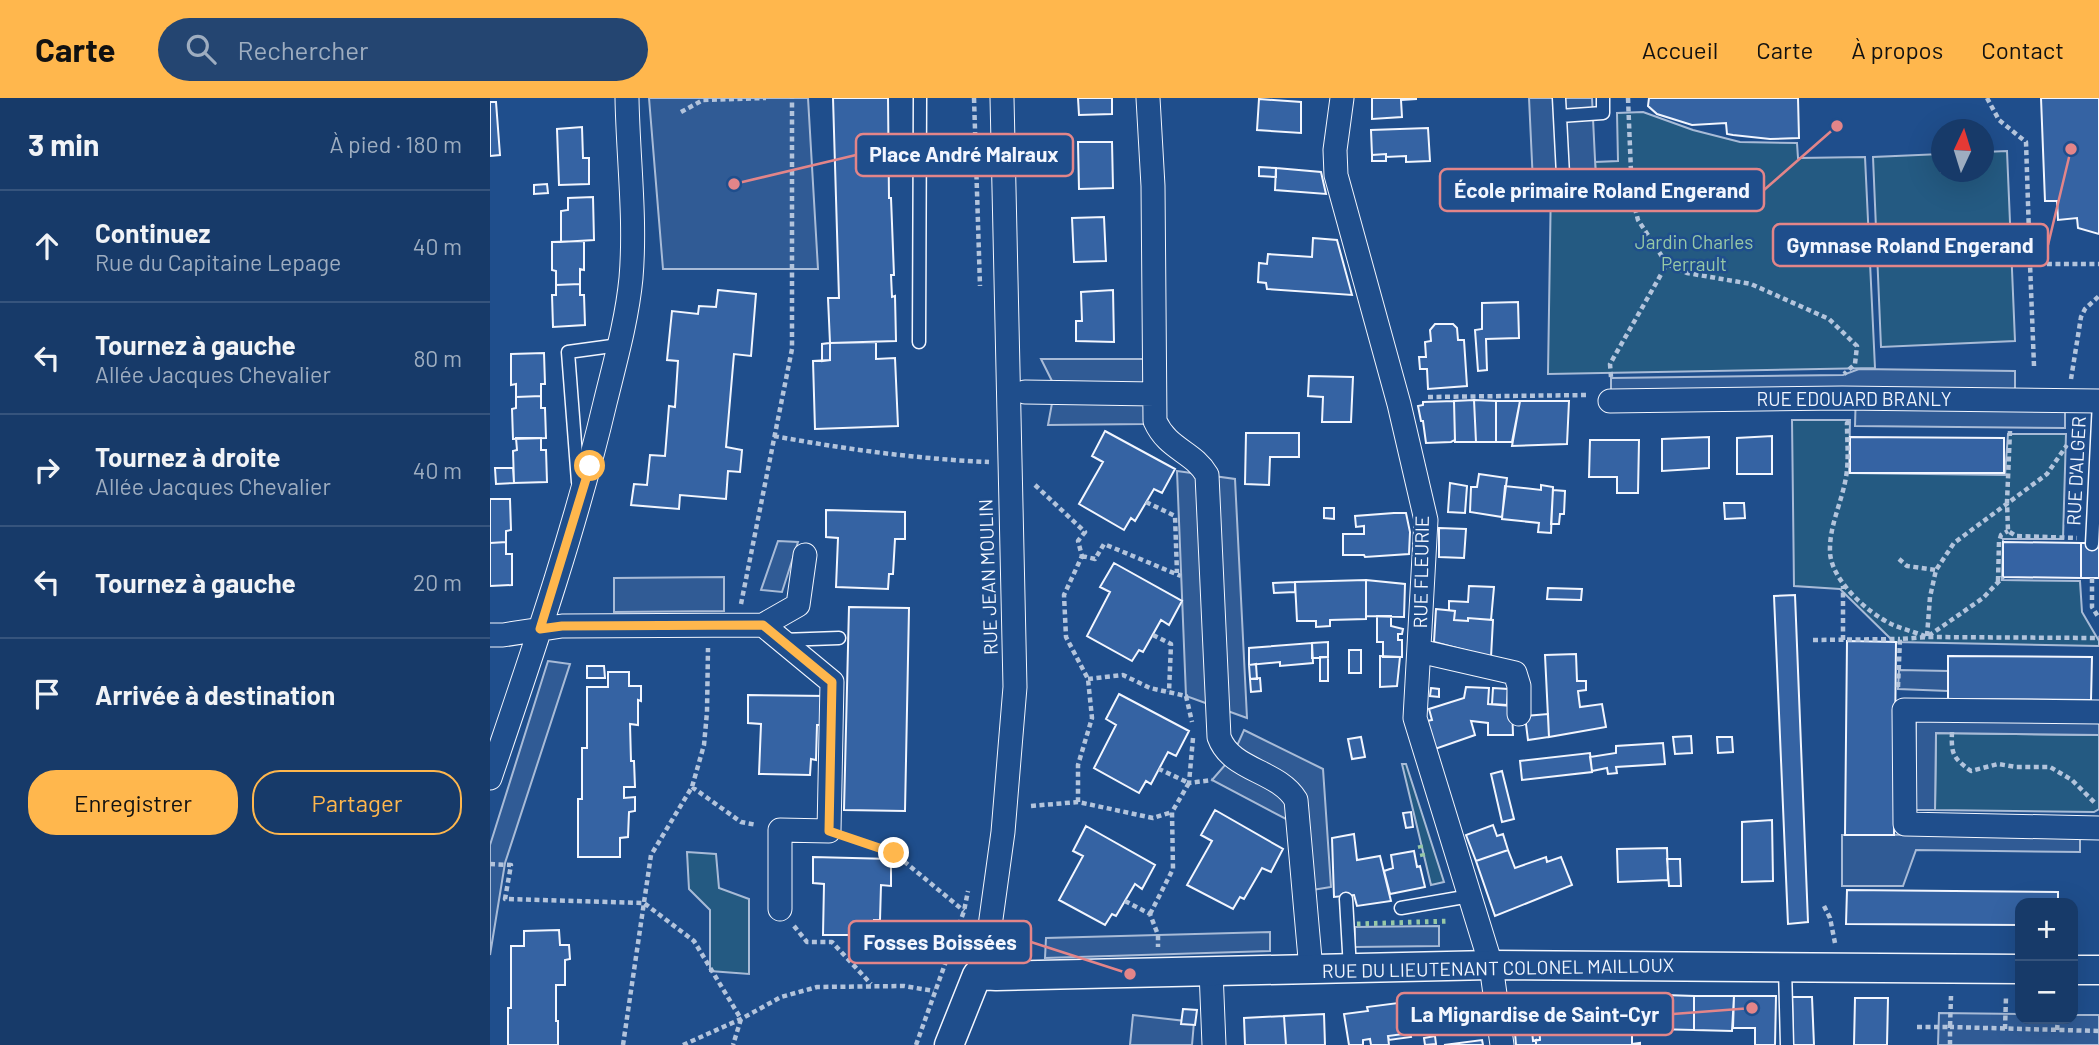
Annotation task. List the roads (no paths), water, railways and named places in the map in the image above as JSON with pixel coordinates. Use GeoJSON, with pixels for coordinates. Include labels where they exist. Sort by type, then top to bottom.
{"type":"FeatureCollection","features":[{"type":"Feature","properties":{"kind":"street"},"geometry":{"type":"LineString","coordinates":[[490,778],[580,502],[619,345],[631,280],[633,228],[627,98]]}},
{"type":"Feature","properties":{"kind":"street","name":"RUE JEAN MOULIN"},"geometry":{"type":"LineString","coordinates":[[950,1045],[976,975],[989,926],[1003,832],[1015,687],[1002,98]]}},
{"type":"Feature","properties":{"kind":"street"},"geometry":{"type":"LineString","coordinates":[[1149,98],[1153,186],[1155,421],[1166,440],[1195,461],[1207,475],[1219,737],[1223,748],[1232,757],[1283,784],[1296,800],[1311,970]]}},
{"type":"Feature","properties":{"kind":"street","name":"RUE FLEURIE"},"geometry":{"type":"LineString","coordinates":[[1342,98],[1335,150],[1336,175],[1399,404],[1426,520],[1415,718],[1491,965],[1502,1045]]}},
{"type":"Feature","properties":{"kind":"street"},"geometry":{"type":"LineString","coordinates":[[1025,392],[1154,394]]}},
{"type":"Feature","properties":{"kind":"street","name":"RUE EDOUARD BRANLY"},"geometry":{"type":"LineString","coordinates":[[1611,401],[1828,398],[2099,401]]}},
{"type":"Feature","properties":{"kind":"street"},"geometry":{"type":"LineString","coordinates":[[490,635],[562,626],[763,625],[798,605],[805,555]]}},
{"type":"Feature","properties":{"kind":"street"},"geometry":{"type":"LineString","coordinates":[[763,625],[832,682],[829,831],[780,830],[780,909]]}},
{"type":"Feature","properties":{"kind":"street"},"geometry":{"type":"LineString","coordinates":[[1419,650],[1515,673],[1519,686],[1519,714]]}},
{"type":"Feature","properties":{"kind":"street"},"geometry":{"type":"LineString","coordinates":[[2099,712],[1904,709],[1905,824],[2099,828]]}},
{"type":"Feature","properties":{"kind":"street","name":"RUE DU LIEUTENANT COLONEL MAILLOUX"},"geometry":{"type":"LineString","coordinates":[[976,975],[1491,965],[2015,970]]}},
{"type":"Feature","properties":{"kind":"street"},"geometry":{"type":"LineString","coordinates":[[2078,970],[2099,970]]}},
{"type":"Feature","properties":{"kind":"street"},"geometry":{"type":"LineString","coordinates":[[1211,971],[1214,1045]]}},
{"type":"Feature","properties":{"kind":"lane"},"geometry":{"type":"LineString","coordinates":[[919,342],[920,98]]}},
{"type":"Feature","properties":{"kind":"lane"},"geometry":{"type":"LineString","coordinates":[[1559,98],[1563,175]]}},
{"type":"Feature","properties":{"kind":"lane"},"geometry":{"type":"LineString","coordinates":[[1560,116],[1603,113],[1603,98]]}},
{"type":"Feature","properties":{"kind":"lane"},"geometry":{"type":"LineString","coordinates":[[580,502],[568,352],[619,345]]}},
{"type":"Feature","properties":{"kind":"lane","name":"RUE D'ALGER"},"geometry":{"type":"LineString","coordinates":[[2089,541],[2099,401]]}},
{"type":"Feature","properties":{"kind":"lane"},"geometry":{"type":"LineString","coordinates":[[782,640],[839,638]]}},
{"type":"Feature","properties":{"kind":"lane"},"geometry":{"type":"LineString","coordinates":[[1401,908],[1470,896]]}},
{"type":"Feature","properties":{"kind":"lane"},"geometry":{"type":"LineString","coordinates":[[1346,899],[1350,969]]}},
{"type":"Feature","properties":{"kind":"lane"},"geometry":{"type":"LineString","coordinates":[[1785,968],[1787,1045]]}},
{"type":"Feature","properties":{"kind":"place","name":"École primaire Roland Engerand"},"geometry":{"type":"Point","coordinates":[1837,126]}},
{"type":"Feature","properties":{"kind":"place","name":"Gymnase Roland Engerand"},"geometry":{"type":"Point","coordinates":[2071,149]}},
{"type":"Feature","properties":{"kind":"place","name":"Place André Malraux"},"geometry":{"type":"Point","coordinates":[734,184]}},
{"type":"Feature","properties":{"kind":"place","name":"Fosses Boissées"},"geometry":{"type":"Point","coordinates":[1130,974]}},
{"type":"Feature","properties":{"kind":"place","name":"La Mignardise de Saint-Cyr"},"geometry":{"type":"Point","coordinates":[1752,1008]}},
{"type":"Feature","properties":{"kind":"park label","name":"Jardin Charles Perrault"},"geometry":{"type":"Point","coordinates":[1694,253]}}]}
